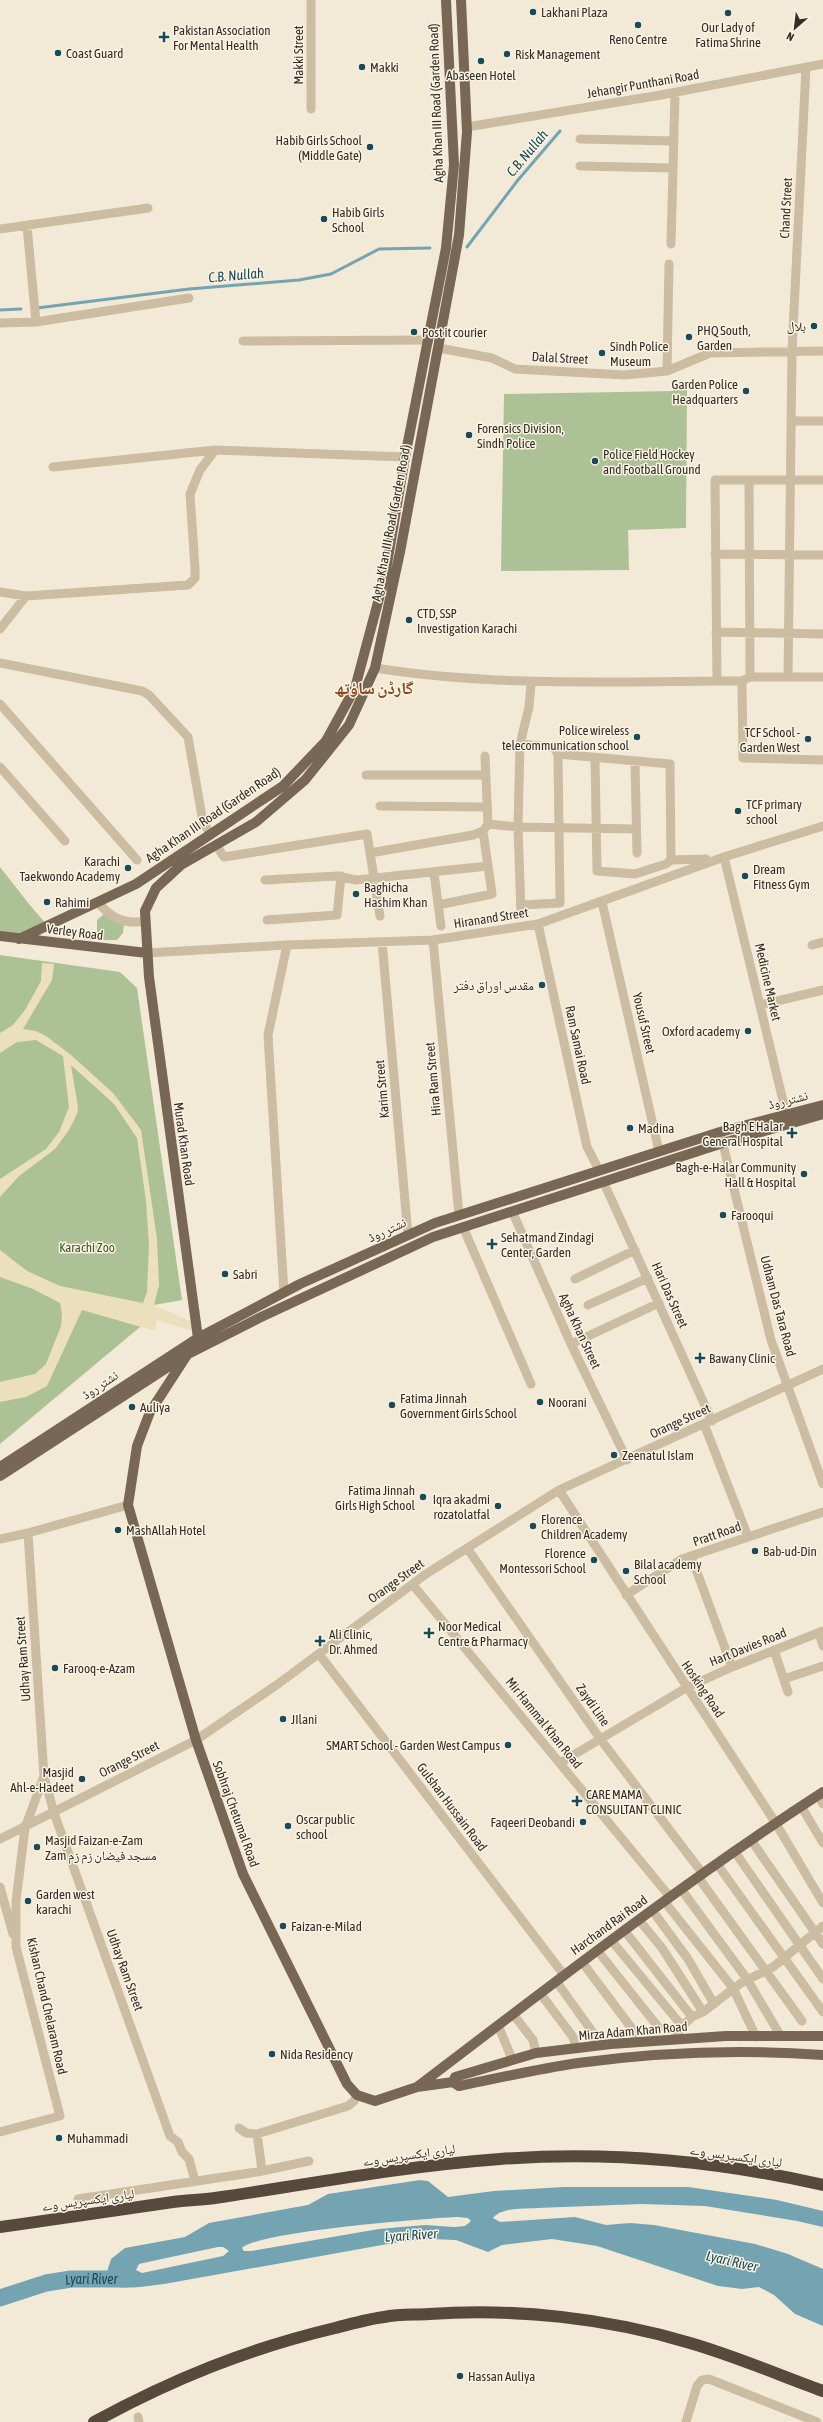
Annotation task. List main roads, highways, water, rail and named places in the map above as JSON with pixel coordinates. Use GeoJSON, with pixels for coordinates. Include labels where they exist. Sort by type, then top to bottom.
{"type":"FeatureCollection","features":[{"type":"Feature","properties":{"kind":"highway","name":"لیاری ایکسپریس وے"},"geometry":{"type":"LineString","coordinates":[[0,2227],[175,2201],[211,2199],[405,2169],[502,2159],[566,2156],[664,2160],[735,2168],[823,2186]]}},
{"type":"Feature","properties":{"kind":"highway"},"geometry":{"type":"LineString","coordinates":[[94,2422],[137,2398],[208,2366],[282,2340],[384,2317],[444,2313],[501,2312],[549,2316],[624,2327],[690,2343],[823,2391]]}},
{"type":"Feature","properties":{"kind":"main road","name":"Agha Khan III Road (Garden Road)"},"geometry":{"type":"LineString","coordinates":[[19,938],[136,884],[283,786],[326,741],[355,688],[385,576],[405,457],[446,248],[454,176],[446,0]]}},
{"type":"Feature","properties":{"kind":"main road","name":"Agha Khan III Road (Garden Road)"},"geometry":{"type":"LineString","coordinates":[[147,954],[145,921],[149,899],[156,888],[181,865],[256,822],[305,780],[349,725],[375,668],[399,558],[459,235],[467,127],[461,0]]}},
{"type":"Feature","properties":{"kind":"main road","name":"Verley Road"},"geometry":{"type":"LineString","coordinates":[[0,936],[147,954]]}},
{"type":"Feature","properties":{"kind":"main road","name":"Murad Khan Road"},"geometry":{"type":"LineString","coordinates":[[147,954],[198,1338]]}},
{"type":"Feature","properties":{"kind":"main road","name":"نشتر روڈ"},"geometry":{"type":"LineString","coordinates":[[0,1467],[198,1338],[284,1293],[408,1235],[459,1215],[659,1151],[720,1132],[823,1105]]}},
{"type":"Feature","properties":{"kind":"main road","name":"نشتر روڈ"},"geometry":{"type":"LineString","coordinates":[[0,1476],[188,1354],[259,1318],[433,1237],[603,1180],[723,1142],[823,1114]]}},
{"type":"Feature","properties":{"kind":"main road"},"geometry":{"type":"LineString","coordinates":[[188,1354],[198,1338]]}},
{"type":"Feature","properties":{"kind":"main road","name":"Sobhraj Chetumal Road"},"geometry":{"type":"LineString","coordinates":[[188,1354],[150,1412],[137,1446],[128,1505],[196,1740],[243,1874],[347,2084],[357,2095],[375,2101]]}},
{"type":"Feature","properties":{"kind":"main road","name":"Harchand Rai Road"},"geometry":{"type":"LineString","coordinates":[[417,2087],[597,1950],[667,1899],[735,1852],[775,1822],[801,1806],[821,1797]]}},
{"type":"Feature","properties":{"kind":"main road","name":"Mirza Adam Khan Road"},"geometry":{"type":"LineString","coordinates":[[453,2082],[455,2077],[536,2053],[674,2039],[780,2035],[808,2038],[823,2036]]}},
{"type":"Feature","properties":{"kind":"main road","name":"Mirza Adam Khan Road"},"geometry":{"type":"LineString","coordinates":[[375,2101],[417,2087],[453,2082],[459,2086],[578,2063],[714,2051],[823,2055]]}},
{"type":"Feature","properties":{"kind":"water"},"geometry":{"type":"Polygon","coordinates":[[[420,2180],[428,2181],[448,2197],[494,2191],[564,2187],[688,2187],[777,2200],[823,2211],[823,2227],[797,2221],[705,2206],[641,2204],[514,2209],[497,2214],[493,2218],[500,2222],[575,2217],[606,2225],[630,2223],[654,2225],[755,2244],[788,2254],[823,2269],[823,2326],[795,2314],[774,2295],[759,2287],[742,2289],[718,2286],[597,2246],[552,2239],[502,2245],[488,2252],[456,2240],[430,2239],[399,2242],[164,2284],[136,2287],[121,2287],[108,2284],[105,2278],[111,2259],[125,2248],[185,2237],[209,2223],[308,2205],[328,2194],[420,2180]],[[458,2217],[380,2223],[309,2231],[254,2242],[242,2248],[244,2251],[251,2251],[379,2229],[425,2225],[454,2227],[465,2226],[471,2221],[468,2218],[458,2217]],[[223,2247],[139,2264],[136,2270],[142,2273],[223,2256],[229,2251],[223,2247]]]}},
{"type":"Feature","properties":{"kind":"waterway","name":"C.B. Nullah"},"geometry":{"type":"LineString","coordinates":[[467,247],[518,180],[560,131]]}},
{"type":"Feature","properties":{"kind":"waterway","name":"C.B. Nullah"},"geometry":{"type":"LineString","coordinates":[[37,308],[189,289],[299,280],[331,274],[379,249],[430,248]]}},
{"type":"Feature","properties":{"kind":"waterway","name":"C.B. Nullah"},"geometry":{"type":"LineString","coordinates":[[0,310],[21,309]]}},
{"type":"Feature","properties":{"kind":"waterway","name":"Lyari River"},"geometry":{"type":"LineString","coordinates":[[0,2298],[46,2283],[71,2279],[127,2279]]}},
{"type":"Feature","properties":{"kind":"place","name":"Lakhani Plaza"},"geometry":{"type":"Point","coordinates":[533,12]}},
{"type":"Feature","properties":{"kind":"place","name":"Our Lady of Fatima Shrine"},"geometry":{"type":"Point","coordinates":[728,13]}},
{"type":"Feature","properties":{"kind":"place","name":"Reno Centre"},"geometry":{"type":"Point","coordinates":[638,25]}},
{"type":"Feature","properties":{"kind":"place","name":"Pakistan Association For Mental Health"},"geometry":{"type":"Point","coordinates":[164,37]}},
{"type":"Feature","properties":{"kind":"place","name":"Coast Guard"},"geometry":{"type":"Point","coordinates":[58,53]}},
{"type":"Feature","properties":{"kind":"place","name":"Risk Management"},"geometry":{"type":"Point","coordinates":[507,54]}},
{"type":"Feature","properties":{"kind":"place","name":"Abaseen Hotel"},"geometry":{"type":"Point","coordinates":[481,61]}},
{"type":"Feature","properties":{"kind":"place","name":"Makki"},"geometry":{"type":"Point","coordinates":[362,67]}},
{"type":"Feature","properties":{"kind":"place","name":"Habib Girls School (Middle Gate)"},"geometry":{"type":"Point","coordinates":[370,147]}},
{"type":"Feature","properties":{"kind":"place","name":"Habib Girls School"},"geometry":{"type":"Point","coordinates":[324,219]}},
{"type":"Feature","properties":{"kind":"place","name":"بلال"},"geometry":{"type":"Point","coordinates":[814,326]}},
{"type":"Feature","properties":{"kind":"place","name":"Post it courier"},"geometry":{"type":"Point","coordinates":[414,332]}},
{"type":"Feature","properties":{"kind":"place","name":"PHQ South, Garden"},"geometry":{"type":"Point","coordinates":[689,337]}},
{"type":"Feature","properties":{"kind":"place","name":"Sindh Police Museum"},"geometry":{"type":"Point","coordinates":[602,353]}},
{"type":"Feature","properties":{"kind":"place","name":"Garden Police Headquarters"},"geometry":{"type":"Point","coordinates":[746,391]}},
{"type":"Feature","properties":{"kind":"place","name":"Forensics Division, Sindh Police"},"geometry":{"type":"Point","coordinates":[469,435]}},
{"type":"Feature","properties":{"kind":"place","name":"Police Field Hockey and Football Ground"},"geometry":{"type":"Point","coordinates":[595,461]}},
{"type":"Feature","properties":{"kind":"place","name":"CTD, SSP Investigation Karachi"},"geometry":{"type":"Point","coordinates":[409,620]}},
{"type":"Feature","properties":{"kind":"place","name":"Police wireless telecommunication school"},"geometry":{"type":"Point","coordinates":[637,737]}},
{"type":"Feature","properties":{"kind":"place","name":"TCF School - Garden West"},"geometry":{"type":"Point","coordinates":[808,739]}},
{"type":"Feature","properties":{"kind":"place","name":"TCF primary school"},"geometry":{"type":"Point","coordinates":[738,811]}},
{"type":"Feature","properties":{"kind":"place","name":"Karachi Taekwondo Academy"},"geometry":{"type":"Point","coordinates":[128,868]}},
{"type":"Feature","properties":{"kind":"place","name":"Dream Fitness Gym"},"geometry":{"type":"Point","coordinates":[745,876]}},
{"type":"Feature","properties":{"kind":"place","name":"Baghicha Hashim Khan"},"geometry":{"type":"Point","coordinates":[356,894]}},
{"type":"Feature","properties":{"kind":"place","name":"Rahimi"},"geometry":{"type":"Point","coordinates":[47,902]}},
{"type":"Feature","properties":{"kind":"place","name":"مقدس اوراق دفتر"},"geometry":{"type":"Point","coordinates":[542,985]}},
{"type":"Feature","properties":{"kind":"place","name":"Oxford academy"},"geometry":{"type":"Point","coordinates":[748,1031]}},
{"type":"Feature","properties":{"kind":"place","name":"Madina"},"geometry":{"type":"Point","coordinates":[630,1128]}},
{"type":"Feature","properties":{"kind":"place","name":"Bagh E Halar General Hospital"},"geometry":{"type":"Point","coordinates":[792,1133]}},
{"type":"Feature","properties":{"kind":"place","name":"Bagh-e-Halar Community Hall & Hospital"},"geometry":{"type":"Point","coordinates":[804,1174]}},
{"type":"Feature","properties":{"kind":"place","name":"Farooqui"},"geometry":{"type":"Point","coordinates":[723,1215]}},
{"type":"Feature","properties":{"kind":"place","name":"Sehatmand Zindagi Center, Garden"},"geometry":{"type":"Point","coordinates":[492,1244]}},
{"type":"Feature","properties":{"kind":"place","name":"Sabri"},"geometry":{"type":"Point","coordinates":[225,1274]}},
{"type":"Feature","properties":{"kind":"place","name":"Bawany Clinic"},"geometry":{"type":"Point","coordinates":[700,1358]}},
{"type":"Feature","properties":{"kind":"place","name":"Noorani"},"geometry":{"type":"Point","coordinates":[540,1402]}},
{"type":"Feature","properties":{"kind":"place","name":"Fatima Jinnah Government Girls School"},"geometry":{"type":"Point","coordinates":[392,1405]}},
{"type":"Feature","properties":{"kind":"place","name":"Auliya"},"geometry":{"type":"Point","coordinates":[132,1407]}},
{"type":"Feature","properties":{"kind":"place","name":"Zeenatul Islam"},"geometry":{"type":"Point","coordinates":[614,1455]}},
{"type":"Feature","properties":{"kind":"place","name":"Fatima Jinnah Girls High School"},"geometry":{"type":"Point","coordinates":[423,1497]}},
{"type":"Feature","properties":{"kind":"place","name":"Iqra akadmi rozatolatfal"},"geometry":{"type":"Point","coordinates":[498,1506]}},
{"type":"Feature","properties":{"kind":"place","name":"Florence Children Academy"},"geometry":{"type":"Point","coordinates":[533,1526]}},
{"type":"Feature","properties":{"kind":"place","name":"MashAllah Hotel"},"geometry":{"type":"Point","coordinates":[118,1530]}},
{"type":"Feature","properties":{"kind":"place","name":"Bab-ud-Din"},"geometry":{"type":"Point","coordinates":[755,1551]}},
{"type":"Feature","properties":{"kind":"place","name":"Florence Montessori School"},"geometry":{"type":"Point","coordinates":[594,1560]}},
{"type":"Feature","properties":{"kind":"place","name":"Bilal academy School"},"geometry":{"type":"Point","coordinates":[626,1571]}},
{"type":"Feature","properties":{"kind":"place","name":"Noor Medical Centre & Pharmacy"},"geometry":{"type":"Point","coordinates":[429,1633]}},
{"type":"Feature","properties":{"kind":"place","name":"Ali Clinic, Dr. Ahmed"},"geometry":{"type":"Point","coordinates":[320,1641]}},
{"type":"Feature","properties":{"kind":"place","name":"Farooq-e-Azam"},"geometry":{"type":"Point","coordinates":[55,1668]}},
{"type":"Feature","properties":{"kind":"place","name":"JIlani"},"geometry":{"type":"Point","coordinates":[283,1719]}},
{"type":"Feature","properties":{"kind":"place","name":"SMART School - Garden West Campus"},"geometry":{"type":"Point","coordinates":[508,1745]}},
{"type":"Feature","properties":{"kind":"place","name":"Masjid Ahl-e-Hadeet"},"geometry":{"type":"Point","coordinates":[82,1779]}},
{"type":"Feature","properties":{"kind":"place","name":"CARE MAMA CONSULTANT CLINIC"},"geometry":{"type":"Point","coordinates":[577,1801]}},
{"type":"Feature","properties":{"kind":"place","name":"Faqeeri Deobandi"},"geometry":{"type":"Point","coordinates":[583,1822]}},
{"type":"Feature","properties":{"kind":"place","name":"Oscar public school"},"geometry":{"type":"Point","coordinates":[288,1826]}},
{"type":"Feature","properties":{"kind":"place","name":"Masjid Faizan-e-Zam Zam مسجد فیضان زم زم"},"geometry":{"type":"Point","coordinates":[37,1847]}},
{"type":"Feature","properties":{"kind":"place","name":"Garden west karachi"},"geometry":{"type":"Point","coordinates":[28,1901]}},
{"type":"Feature","properties":{"kind":"place","name":"Faizan-e-Milad"},"geometry":{"type":"Point","coordinates":[283,1926]}},
{"type":"Feature","properties":{"kind":"place","name":"Nida Residency"},"geometry":{"type":"Point","coordinates":[272,2054]}},
{"type":"Feature","properties":{"kind":"place","name":"Muhammadi"},"geometry":{"type":"Point","coordinates":[59,2138]}},
{"type":"Feature","properties":{"kind":"place","name":"Hassan Auliya"},"geometry":{"type":"Point","coordinates":[460,2376]}},
{"type":"Feature","properties":{"kind":"district","name":"گارڈن ساؤتھ"},"geometry":{"type":"Point","coordinates":[374,688]}},
{"type":"Feature","properties":{"kind":"park label","name":"Karachi Zoo"},"geometry":{"type":"Point","coordinates":[87,1247]}}]}
